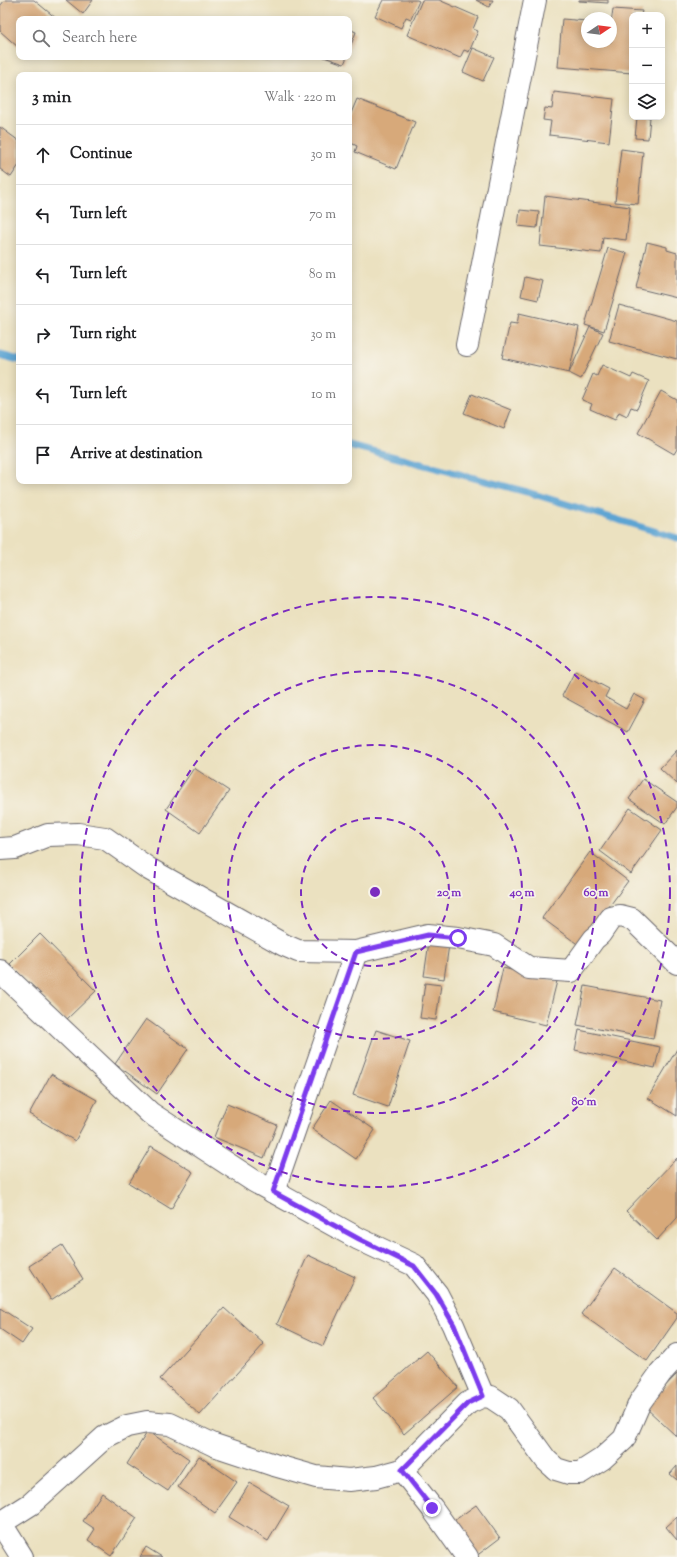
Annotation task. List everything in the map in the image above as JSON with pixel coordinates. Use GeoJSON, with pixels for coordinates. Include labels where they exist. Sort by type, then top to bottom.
{"type":"FeatureCollection","features":[{"type":"Feature","properties":{"kind":"street"},"geometry":{"type":"LineString","coordinates":[[467,346],[535,0]]}},
{"type":"Feature","properties":{"kind":"street"},"geometry":{"type":"LineString","coordinates":[[0,849],[15,848],[48,835],[78,834],[105,838],[149,870],[284,945],[298,951],[356,952],[428,935],[458,938],[494,945],[529,968],[571,971],[611,918],[620,916],[632,919],[677,963]]}},
{"type":"Feature","properties":{"kind":"street"},"geometry":{"type":"LineString","coordinates":[[273,1192],[356,952]]}},
{"type":"Feature","properties":{"kind":"street"},"geometry":{"type":"LineString","coordinates":[[0,971],[150,1113],[254,1181],[359,1239],[414,1266],[436,1294],[454,1325],[483,1396]]}},
{"type":"Feature","properties":{"kind":"street"},"geometry":{"type":"LineString","coordinates":[[22,1557],[0,1523],[31,1504],[105,1437],[127,1426],[147,1422],[170,1424],[214,1444],[274,1465],[316,1477],[350,1480],[376,1477],[402,1470],[468,1403],[483,1396],[491,1397],[509,1409],[546,1460],[556,1469],[569,1473],[580,1473],[602,1459],[624,1439],[640,1402],[660,1374],[677,1355]]}},
{"type":"Feature","properties":{"kind":"street"},"geometry":{"type":"LineString","coordinates":[[402,1470],[432,1508],[467,1557]]}},
{"type":"Feature","properties":{"kind":"building"},"geometry":{"type":"Polygon","coordinates":[[[5,0],[34,0],[53,16],[16,16],[16,45],[0,31],[0,6],[5,0]]]}},
{"type":"Feature","properties":{"kind":"building"},"geometry":{"type":"Polygon","coordinates":[[[66,0],[93,0],[83,14],[66,0]]]}},
{"type":"Feature","properties":{"kind":"building"},"geometry":{"type":"Polygon","coordinates":[[[383,0],[419,1],[411,19],[406,17],[401,28],[375,16],[383,0]]]}},
{"type":"Feature","properties":{"kind":"building"},"geometry":{"type":"Polygon","coordinates":[[[422,0],[439,0],[478,17],[473,29],[478,31],[469,52],[464,50],[460,58],[407,35],[422,0]]]}},
{"type":"Feature","properties":{"kind":"building"},"geometry":{"type":"Polygon","coordinates":[[[476,0],[493,0],[489,7],[476,0]]]}},
{"type":"Feature","properties":{"kind":"building"},"geometry":{"type":"Polygon","coordinates":[[[608,0],[608,3],[579,1],[608,0]]]}},
{"type":"Feature","properties":{"kind":"building"},"geometry":{"type":"Polygon","coordinates":[[[613,9],[642,11],[629,12],[629,73],[558,67],[562,19],[581,21],[581,48],[617,48],[617,12],[613,12],[613,9]]]}},
{"type":"Feature","properties":{"kind":"building"},"geometry":{"type":"Polygon","coordinates":[[[352,30],[356,32],[352,42],[352,30]]]}},
{"type":"Feature","properties":{"kind":"building"},"geometry":{"type":"Polygon","coordinates":[[[473,48],[494,57],[483,81],[463,72],[473,48]]]}},
{"type":"Feature","properties":{"kind":"building"},"geometry":{"type":"Polygon","coordinates":[[[333,60],[346,60],[344,64],[333,60]]]}},
{"type":"Feature","properties":{"kind":"building"},"geometry":{"type":"Polygon","coordinates":[[[554,92],[614,99],[609,142],[549,135],[551,121],[543,120],[545,108],[552,109],[554,92]]]}},
{"type":"Feature","properties":{"kind":"building"},"geometry":{"type":"Polygon","coordinates":[[[357,99],[415,122],[396,169],[355,152],[357,146],[352,144],[352,111],[357,99]]]}},
{"type":"Feature","properties":{"kind":"building"},"geometry":{"type":"Polygon","coordinates":[[[637,120],[650,120],[648,139],[635,138],[637,120]]]}},
{"type":"Feature","properties":{"kind":"building"},"geometry":{"type":"Polygon","coordinates":[[[0,127],[16,139],[16,170],[11,177],[0,169],[0,127]]]}},
{"type":"Feature","properties":{"kind":"building"},"geometry":{"type":"Polygon","coordinates":[[[621,149],[643,152],[638,204],[615,202],[621,149]]]}},
{"type":"Feature","properties":{"kind":"building"},"geometry":{"type":"Polygon","coordinates":[[[545,196],[630,207],[626,240],[603,237],[601,253],[540,246],[545,196]]]}},
{"type":"Feature","properties":{"kind":"building"},"geometry":{"type":"Polygon","coordinates":[[[520,210],[539,212],[537,228],[518,226],[520,210]]]}},
{"type":"Feature","properties":{"kind":"building"},"geometry":{"type":"Polygon","coordinates":[[[647,242],[667,247],[667,250],[677,253],[677,298],[636,288],[647,242]]]}},
{"type":"Feature","properties":{"kind":"building"},"geometry":{"type":"Polygon","coordinates":[[[608,248],[627,253],[604,331],[585,325],[608,248]]]}},
{"type":"Feature","properties":{"kind":"building"},"geometry":{"type":"Polygon","coordinates":[[[525,277],[543,281],[538,300],[521,296],[525,277]]]}},
{"type":"Feature","properties":{"kind":"building"},"geometry":{"type":"Polygon","coordinates":[[[619,305],[677,321],[677,359],[609,341],[619,305]]]}},
{"type":"Feature","properties":{"kind":"building"},"geometry":{"type":"Polygon","coordinates":[[[519,313],[579,327],[569,373],[502,358],[510,323],[517,324],[519,313]]]}},
{"type":"Feature","properties":{"kind":"building"},"geometry":{"type":"Polygon","coordinates":[[[590,327],[603,333],[581,379],[569,373],[590,327]]]}},
{"type":"Feature","properties":{"kind":"building"},"geometry":{"type":"Polygon","coordinates":[[[602,365],[631,378],[633,374],[649,381],[637,409],[631,407],[627,416],[619,412],[615,420],[590,409],[592,404],[582,400],[593,374],[597,376],[602,365]]]}},
{"type":"Feature","properties":{"kind":"building"},"geometry":{"type":"Polygon","coordinates":[[[661,391],[677,400],[677,449],[674,454],[638,433],[661,391]]]}},
{"type":"Feature","properties":{"kind":"building"},"geometry":{"type":"Polygon","coordinates":[[[472,394],[511,410],[504,429],[464,413],[472,394]]]}},
{"type":"Feature","properties":{"kind":"building"},"geometry":{"type":"Polygon","coordinates":[[[575,671],[609,689],[605,697],[626,709],[634,694],[645,700],[628,732],[562,696],[575,671]]]}},
{"type":"Feature","properties":{"kind":"building"},"geometry":{"type":"Polygon","coordinates":[[[677,750],[677,784],[660,768],[677,750]]]}},
{"type":"Feature","properties":{"kind":"building"},"geometry":{"type":"Polygon","coordinates":[[[194,768],[229,791],[200,833],[166,809],[194,768]]]}},
{"type":"Feature","properties":{"kind":"building"},"geometry":{"type":"Polygon","coordinates":[[[643,779],[677,802],[677,807],[665,824],[629,799],[643,779]]]}},
{"type":"Feature","properties":{"kind":"building"},"geometry":{"type":"Polygon","coordinates":[[[630,808],[662,830],[631,874],[600,851],[630,808]]]}},
{"type":"Feature","properties":{"kind":"building"},"geometry":{"type":"Polygon","coordinates":[[[590,852],[628,881],[580,946],[542,918],[590,852]]]}},
{"type":"Feature","properties":{"kind":"building"},"geometry":{"type":"Polygon","coordinates":[[[40,934],[96,991],[66,1020],[10,964],[40,934]]]}},
{"type":"Feature","properties":{"kind":"building"},"geometry":{"type":"Polygon","coordinates":[[[429,942],[449,945],[444,979],[424,976],[429,942]]]}},
{"type":"Feature","properties":{"kind":"building"},"geometry":{"type":"Polygon","coordinates":[[[503,968],[557,981],[546,1025],[493,1012],[503,968]]]}},
{"type":"Feature","properties":{"kind":"building"},"geometry":{"type":"Polygon","coordinates":[[[425,983],[441,985],[436,1020],[420,1018],[425,983]]]}},
{"type":"Feature","properties":{"kind":"building"},"geometry":{"type":"Polygon","coordinates":[[[585,986],[660,1000],[653,1039],[577,1025],[585,986]]]}},
{"type":"Feature","properties":{"kind":"building"},"geometry":{"type":"Polygon","coordinates":[[[146,1019],[188,1049],[157,1094],[115,1064],[146,1019]]]}},
{"type":"Feature","properties":{"kind":"building"},"geometry":{"type":"Polygon","coordinates":[[[376,1030],[410,1041],[388,1107],[353,1095],[376,1030]]]}},
{"type":"Feature","properties":{"kind":"building"},"geometry":{"type":"Polygon","coordinates":[[[579,1030],[660,1047],[655,1068],[575,1050],[579,1030]]]}},
{"type":"Feature","properties":{"kind":"building"},"geometry":{"type":"Polygon","coordinates":[[[677,1049],[677,1116],[648,1098],[677,1049]]]}},
{"type":"Feature","properties":{"kind":"building"},"geometry":{"type":"Polygon","coordinates":[[[51,1074],[97,1100],[75,1141],[29,1114],[51,1074]]]}},
{"type":"Feature","properties":{"kind":"building"},"geometry":{"type":"Polygon","coordinates":[[[331,1100],[375,1130],[356,1159],[312,1129],[331,1100]]]}},
{"type":"Feature","properties":{"kind":"building"},"geometry":{"type":"Polygon","coordinates":[[[227,1104],[277,1125],[264,1158],[214,1137],[227,1104]]]}},
{"type":"Feature","properties":{"kind":"building"},"geometry":{"type":"Polygon","coordinates":[[[151,1146],[193,1172],[171,1209],[129,1183],[151,1146]]]}},
{"type":"Feature","properties":{"kind":"building"},"geometry":{"type":"Polygon","coordinates":[[[677,1158],[677,1218],[657,1240],[626,1211],[677,1158]]]}},
{"type":"Feature","properties":{"kind":"building"},"geometry":{"type":"Polygon","coordinates":[[[62,1245],[83,1279],[51,1300],[29,1266],[62,1245]]]}},
{"type":"Feature","properties":{"kind":"building"},"geometry":{"type":"Polygon","coordinates":[[[308,1255],[355,1277],[323,1346],[277,1324],[308,1255]]]}},
{"type":"Feature","properties":{"kind":"building"},"geometry":{"type":"Polygon","coordinates":[[[615,1268],[677,1313],[677,1318],[647,1361],[581,1314],[615,1268]]]}},
{"type":"Feature","properties":{"kind":"building"},"geometry":{"type":"Polygon","coordinates":[[[0,1308],[32,1329],[22,1344],[0,1329],[0,1308]]]}},
{"type":"Feature","properties":{"kind":"building"},"geometry":{"type":"Polygon","coordinates":[[[224,1308],[264,1344],[200,1415],[160,1379],[224,1308]]]}},
{"type":"Feature","properties":{"kind":"building"},"geometry":{"type":"Polygon","coordinates":[[[427,1351],[458,1387],[404,1434],[373,1398],[427,1351]]]}},
{"type":"Feature","properties":{"kind":"building"},"geometry":{"type":"Polygon","coordinates":[[[677,1374],[677,1435],[676,1436],[645,1407],[677,1374]]]}},
{"type":"Feature","properties":{"kind":"building"},"geometry":{"type":"Polygon","coordinates":[[[148,1431],[189,1459],[168,1491],[127,1464],[148,1431]]]}},
{"type":"Feature","properties":{"kind":"building"},"geometry":{"type":"Polygon","coordinates":[[[199,1456],[237,1482],[215,1513],[178,1487],[199,1456]]]}},
{"type":"Feature","properties":{"kind":"building"},"geometry":{"type":"Polygon","coordinates":[[[677,1466],[677,1480],[670,1474],[677,1466]]]}},
{"type":"Feature","properties":{"kind":"building"},"geometry":{"type":"Polygon","coordinates":[[[250,1483],[289,1506],[268,1541],[229,1517],[250,1483]]]}},
{"type":"Feature","properties":{"kind":"building"},"geometry":{"type":"Polygon","coordinates":[[[102,1493],[137,1518],[111,1556],[88,1540],[95,1529],[83,1521],[102,1493]]]}},
{"type":"Feature","properties":{"kind":"building"},"geometry":{"type":"Polygon","coordinates":[[[476,1505],[500,1538],[475,1557],[448,1525],[476,1505]]]}},
{"type":"Feature","properties":{"kind":"building"},"geometry":{"type":"Polygon","coordinates":[[[677,1517],[677,1540],[666,1527],[677,1517]]]}},
{"type":"Feature","properties":{"kind":"building"},"geometry":{"type":"Polygon","coordinates":[[[146,1547],[162,1557],[140,1557],[146,1547]]]}},
{"type":"Feature","properties":{"kind":"waterway"},"geometry":{"type":"LineString","coordinates":[[0,355],[16,359]]}},
{"type":"Feature","properties":{"kind":"waterway"},"geometry":{"type":"LineString","coordinates":[[352,446],[527,492],[677,538]]}},
{"type":"Feature","properties":{"kind":"route"},"geometry":{"type":"LineString","coordinates":[[432,1508],[402,1470],[468,1403],[483,1396],[454,1325],[436,1294],[414,1266],[359,1239],[273,1192],[356,952],[428,935],[458,938]]}}]}
